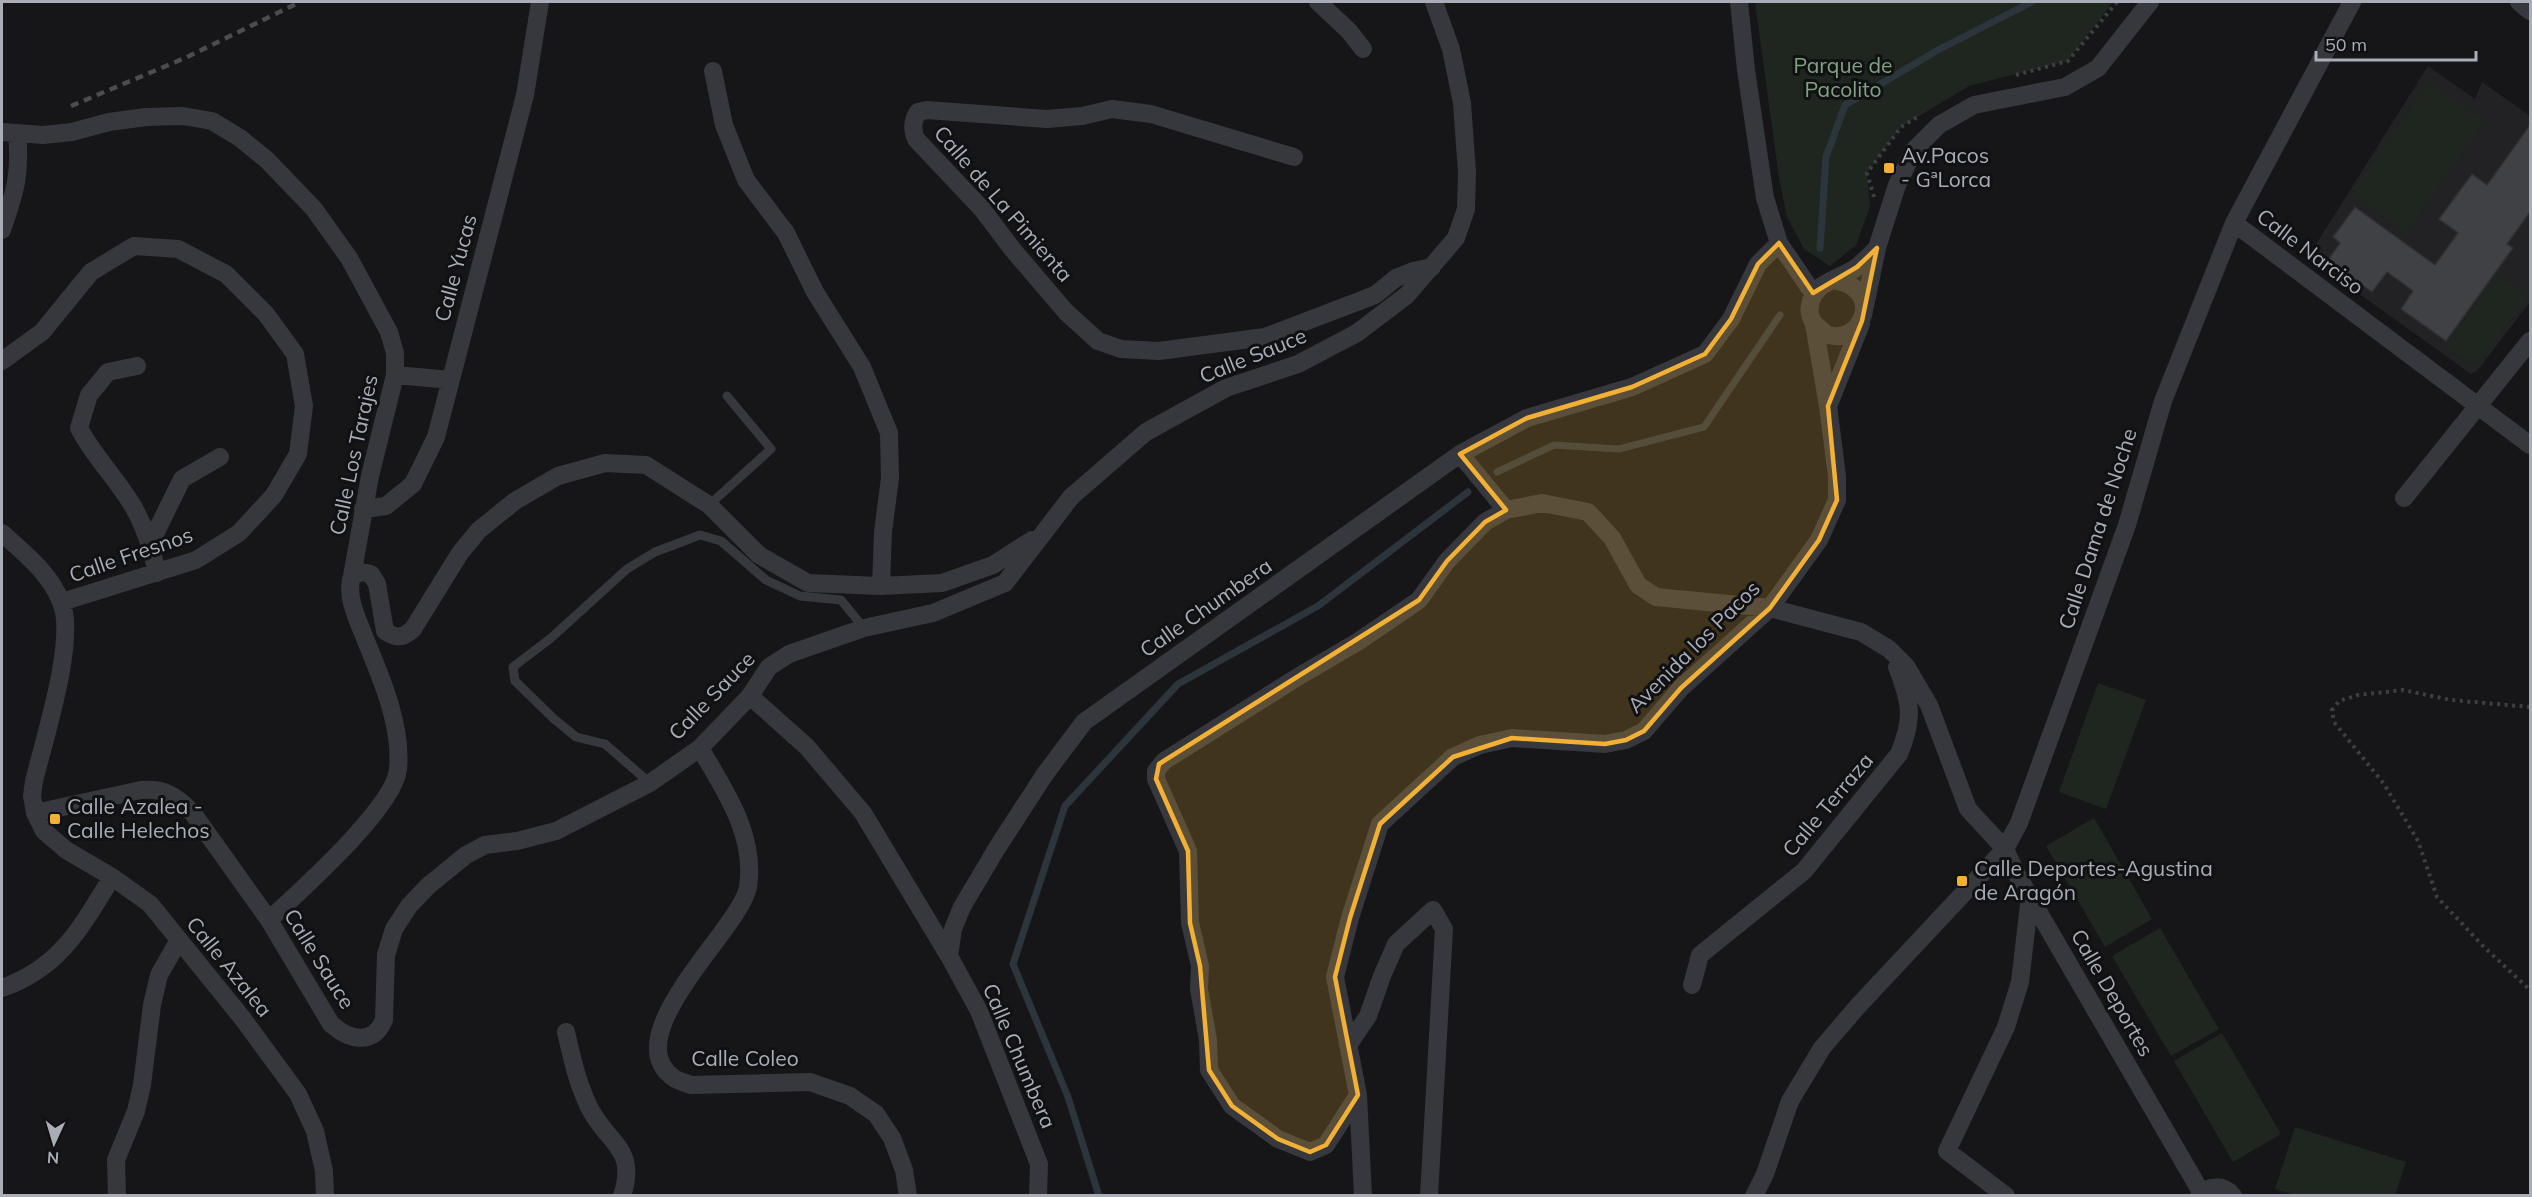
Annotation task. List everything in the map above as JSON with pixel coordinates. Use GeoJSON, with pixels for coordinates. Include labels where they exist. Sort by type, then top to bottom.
{"type":"FeatureCollection","features":[{"type":"Feature","properties":{"kind":"street","name":"Calle Yucas"},"geometry":{"type":"LineString","coordinates":[[363,509],[386,506],[413,484],[436,436],[525,95],[540,2]]}},
{"type":"Feature","properties":{"kind":"street"},"geometry":{"type":"LineString","coordinates":[[1318,2],[1349,31],[1363,49]]}},
{"type":"Feature","properties":{"kind":"street","name":"Calle Sauce"},"geometry":{"type":"LineString","coordinates":[[35,813],[141,790],[157,789],[179,799],[192,812],[269,920],[331,1024],[342,1034],[356,1038],[372,1036],[380,1029],[384,1020],[386,955],[394,929],[409,906],[466,855],[485,845],[556,831],[650,783],[700,748],[750,696],[769,667],[789,654],[864,627],[933,613],[1005,583],[1071,497],[1146,432],[1226,388],[1298,364],[1357,333],[1407,295],[1456,238],[1466,208],[1467,172],[1462,103],[1451,49],[1434,2]]}},
{"type":"Feature","properties":{"kind":"street"},"geometry":{"type":"LineString","coordinates":[[1738,2],[1765,198],[1779,243],[1813,293]]}},
{"type":"Feature","properties":{"kind":"street","name":"Avenida los Pacos"},"geometry":{"type":"LineString","coordinates":[[1828,406],[1863,314],[1877,248],[1897,185],[1914,150],[1939,125],[1974,105],[2065,87],[2098,68],[2150,2]]}},
{"type":"Feature","properties":{"kind":"street","name":"Calle Narciso"},"geometry":{"type":"LineString","coordinates":[[2352,2],[2234,223],[2530,445]]}},
{"type":"Feature","properties":{"kind":"street"},"geometry":{"type":"LineString","coordinates":[[713,71],[724,124],[746,180],[786,233],[815,292],[862,367],[889,434],[890,478],[883,532],[881,586]]}},
{"type":"Feature","properties":{"kind":"street","name":"Calle de La Pimienta"},"geometry":{"type":"LineString","coordinates":[[1294,157],[1151,114],[1112,109],[1082,116],[1047,119],[927,110],[918,112],[912,129],[916,139],[982,209],[1012,250],[1066,312],[1098,341],[1121,349],[1158,351],[1265,337],[1375,295],[1396,278],[1432,267]]}},
{"type":"Feature","properties":{"kind":"street","name":"Calle Los Tarajes"},"geometry":{"type":"LineString","coordinates":[[9,133],[43,135],[72,132],[128,119],[183,116],[212,121],[240,138],[267,160],[314,209],[349,258],[389,332],[395,353],[395,375],[363,509],[349,585],[353,608],[390,707],[398,743],[398,771],[386,800],[329,864],[269,920]]}},
{"type":"Feature","properties":{"kind":"street"},"geometry":{"type":"LineString","coordinates":[[2,230],[20,165],[9,133]]}},
{"type":"Feature","properties":{"kind":"street","name":"Calle Dama de Noche"},"geometry":{"type":"LineString","coordinates":[[1755,1196],[1790,1101],[1822,1048],[1858,1006],[2005,849],[2019,823],[2127,525],[2163,401],[2234,223]]}},
{"type":"Feature","properties":{"kind":"street","name":"Calle Chumbera"},"geometry":{"type":"LineString","coordinates":[[1038,1196],[1039,1164],[979,1011],[949,956],[953,929],[968,897],[1021,811],[1084,722],[1460,454],[1527,418],[1632,387],[1705,354],[1731,319],[1758,264],[1779,243]]}},
{"type":"Feature","properties":{"kind":"street","name":"Calle Fresnos"},"geometry":{"type":"LineString","coordinates":[[2,361],[42,332],[91,272],[134,246],[178,249],[226,274],[266,314],[295,354],[304,406],[298,454],[274,495],[239,533],[196,560],[62,602]]}},
{"type":"Feature","properties":{"kind":"street"},"geometry":{"type":"LineString","coordinates":[[1833,280],[1848,283],[1860,292],[1863,314],[1848,334],[1829,335],[1814,324],[1809,309],[1813,293],[1822,285],[1857,267],[1877,248]]}},
{"type":"Feature","properties":{"kind":"street","name":"Avenida los Pacos"},"geometry":{"type":"LineString","coordinates":[[1363,1196],[1358,1095],[1335,977],[1350,918],[1380,824],[1453,758],[1480,745],[1512,738],[1605,744],[1626,740],[1644,731],[1681,688],[1770,608],[1819,540],[1837,500],[1837,476],[1828,406],[1814,324]]}},
{"type":"Feature","properties":{"kind":"street"},"geometry":{"type":"LineString","coordinates":[[2404,498],[2530,341]]}},
{"type":"Feature","properties":{"kind":"street"},"geometry":{"type":"LineString","coordinates":[[137,366],[108,372],[89,395],[79,428],[89,448],[134,507],[150,544],[157,573]]}},
{"type":"Feature","properties":{"kind":"street"},"geometry":{"type":"LineString","coordinates":[[395,375],[451,380]]}},
{"type":"Feature","properties":{"kind":"street"},"geometry":{"type":"LineString","coordinates":[[1460,454],[1506,510]]}},
{"type":"Feature","properties":{"kind":"street"},"geometry":{"type":"LineString","coordinates":[[150,544],[182,479],[220,457]]}},
{"type":"Feature","properties":{"kind":"street"},"geometry":{"type":"LineString","coordinates":[[352,576],[361,572],[371,574],[377,585],[385,631],[394,637],[405,636],[413,629],[459,553],[479,530],[515,501],[558,476],[605,463],[646,465],[709,505],[759,555],[808,584],[881,586],[942,583],[993,565],[1044,533]]}},
{"type":"Feature","properties":{"kind":"street"},"geometry":{"type":"LineString","coordinates":[[1358,1095],[1326,1145],[1310,1152],[1278,1139],[1232,1106],[1209,1070],[1208,1040],[1199,989],[1200,966],[1190,923],[1188,851],[1156,779],[1159,764],[1359,641],[1419,600],[1447,561],[1485,522],[1506,510],[1542,503],[1588,512],[1612,538],[1638,585],[1656,597],[1770,608]]}},
{"type":"Feature","properties":{"kind":"street"},"geometry":{"type":"LineString","coordinates":[[2,533],[41,569],[62,602],[66,629],[63,661],[34,781],[32,796],[35,813]]}},
{"type":"Feature","properties":{"kind":"street","name":"Calle Deportes"},"geometry":{"type":"LineString","coordinates":[[1770,608],[1861,632],[1889,649],[1906,666],[1929,705],[1968,809],[2005,849],[2200,1194]]}},
{"type":"Feature","properties":{"kind":"street","name":"Calle Terraza"},"geometry":{"type":"LineString","coordinates":[[1692,985],[1700,955],[1804,871],[1899,754],[1908,732],[1910,712],[1905,687],[1889,649]]}},
{"type":"Feature","properties":{"kind":"street"},"geometry":{"type":"LineString","coordinates":[[750,696],[807,747],[863,813],[949,956]]}},
{"type":"Feature","properties":{"kind":"street","name":"Calle Coleo"},"geometry":{"type":"LineString","coordinates":[[700,748],[729,798],[745,834],[750,864],[747,891],[736,913],[680,989],[663,1025],[659,1044],[661,1063],[673,1077],[691,1085],[810,1082],[850,1096],[876,1114],[891,1138],[904,1170],[908,1196]]}},
{"type":"Feature","properties":{"kind":"street","name":"Calle Azalea"},"geometry":{"type":"LineString","coordinates":[[35,813],[44,831],[66,850],[112,877],[150,904],[243,1019],[298,1094],[315,1131],[324,1171],[325,1196]]}},
{"type":"Feature","properties":{"kind":"street"},"geometry":{"type":"LineString","coordinates":[[2,988],[21,982],[58,954],[77,934],[112,877]]}},
{"type":"Feature","properties":{"kind":"street"},"geometry":{"type":"LineString","coordinates":[[2006,1196],[1947,1151],[2006,1027],[2020,982],[2030,896]]}},
{"type":"Feature","properties":{"kind":"street"},"geometry":{"type":"LineString","coordinates":[[1349,1044],[1368,1016],[1396,944],[1433,910],[1444,929],[1429,1196]]}},
{"type":"Feature","properties":{"kind":"street"},"geometry":{"type":"LineString","coordinates":[[117,1196],[116,1160],[136,1111],[140,1094],[152,1005],[159,975],[179,940]]}},
{"type":"Feature","properties":{"kind":"street"},"geometry":{"type":"LineString","coordinates":[[566,1032],[575,1077],[590,1109],[621,1150],[627,1164],[627,1179],[622,1196]]}},
{"type":"Feature","properties":{"kind":"street"},"geometry":{"type":"LineString","coordinates":[[2200,1194],[2216,1187],[2224,1188],[2233,1196]]}},
{"type":"Feature","properties":{"kind":"lane"},"geometry":{"type":"LineString","coordinates":[[709,505],[771,449],[727,396]]}},
{"type":"Feature","properties":{"kind":"lane"},"geometry":{"type":"LineString","coordinates":[[650,783],[605,744],[576,737],[552,718],[515,681],[513,667],[551,638],[627,569],[655,552],[700,535],[720,541],[766,580],[800,596],[841,600],[864,627]]}},
{"type":"Feature","properties":{"kind":"path"},"geometry":{"type":"LineString","coordinates":[[2530,707],[2451,700],[2403,690],[2339,701],[2332,710],[2334,722],[2384,784],[2418,841],[2438,897],[2482,946],[2530,990]]}},
{"type":"Feature","properties":{"kind":"highlighted area"},"geometry":{"type":"Polygon","coordinates":[[[1779,243],[1813,293],[1857,267],[1877,248],[1862,321],[1828,406],[1837,500],[1819,540],[1770,608],[1681,688],[1644,731],[1626,740],[1605,744],[1512,738],[1453,757],[1380,824],[1350,918],[1335,977],[1358,1095],[1326,1145],[1310,1152],[1278,1139],[1232,1106],[1209,1070],[1200,966],[1190,923],[1188,851],[1156,779],[1159,764],[1419,600],[1447,561],[1485,522],[1506,510],[1460,454],[1527,418],[1632,387],[1705,354],[1731,319],[1758,264],[1779,243]]]}},
{"type":"Feature","properties":{"kind":"shaded area"},"geometry":{"type":"Polygon","coordinates":[[[2428,66],[2475,99],[2482,82],[2530,116],[2530,302],[2477,371],[2471,374],[2308,257],[2428,66]]]}},
{"type":"Feature","properties":{"kind":"green space","name":"Parque de Pacolito"},"geometry":{"type":"Polygon","coordinates":[[[1755,2],[2113,2],[2068,61],[1969,86],[1901,127],[1867,173],[1870,207],[1856,245],[1830,266],[1804,249],[1787,217],[1779,178],[1755,2]]]}},
{"type":"Feature","properties":{"kind":"green space"},"geometry":{"type":"Polygon","coordinates":[[[2429,82],[2485,121],[2406,233],[2350,194],[2429,82]]]}},
{"type":"Feature","properties":{"kind":"green space"},"geometry":{"type":"Polygon","coordinates":[[[2497,275],[2528,297],[2480,361],[2471,365],[2445,346],[2497,275]]]}},
{"type":"Feature","properties":{"kind":"green space"},"geometry":{"type":"Polygon","coordinates":[[[2098,683],[2146,700],[2106,809],[2059,792],[2098,683]]]}},
{"type":"Feature","properties":{"kind":"green space"},"geometry":{"type":"Polygon","coordinates":[[[2094,818],[2152,919],[2105,947],[2046,846],[2094,818]]]}},
{"type":"Feature","properties":{"kind":"green space"},"geometry":{"type":"Polygon","coordinates":[[[2160,928],[2219,1029],[2171,1056],[2112,956],[2160,928]]]}},
{"type":"Feature","properties":{"kind":"green space"},"geometry":{"type":"Polygon","coordinates":[[[2222,1033],[2281,1134],[2233,1162],[2174,1061],[2222,1033]]]}},
{"type":"Feature","properties":{"kind":"green space"},"geometry":{"type":"Polygon","coordinates":[[[2295,1127],[2406,1162],[2395,1195],[2295,1195],[2275,1189],[2295,1127]]]}},
{"type":"Feature","properties":{"kind":"building"},"geometry":{"type":"Polygon","coordinates":[[[2530,125],[2530,212],[2507,244],[2513,248],[2446,341],[2401,309],[2413,291],[2387,272],[2372,292],[2328,260],[2340,243],[2333,237],[2355,207],[2435,265],[2458,233],[2439,219],[2472,174],[2487,185],[2530,125]]]}},
{"type":"Feature","properties":{"kind":"waterway"},"geometry":{"type":"LineString","coordinates":[[1820,248],[1826,157],[1845,105],[1938,50],[2032,2]]}},
{"type":"Feature","properties":{"kind":"waterway"},"geometry":{"type":"LineString","coordinates":[[1497,472],[1554,445],[1619,449],[1704,427],[1780,315]]}},
{"type":"Feature","properties":{"kind":"waterway"},"geometry":{"type":"LineString","coordinates":[[1099,1196],[1068,1097],[1013,964],[1065,806],[1178,684],[1318,606],[1468,492]]}},
{"type":"Feature","properties":{"kind":"railway"},"geometry":{"type":"LineString","coordinates":[[71,106],[185,58],[300,2]]}},
{"type":"Feature","properties":{"kind":"place","name":"Av.Pacos - GªLorca"},"geometry":{"type":"Point","coordinates":[1889,168]}},
{"type":"Feature","properties":{"kind":"place","name":"Calle Azalea - Calle Helechos"},"geometry":{"type":"Point","coordinates":[55,819]}},
{"type":"Feature","properties":{"kind":"place","name":"Calle Deportes-Agustina de Aragón"},"geometry":{"type":"Point","coordinates":[1962,881]}}]}
